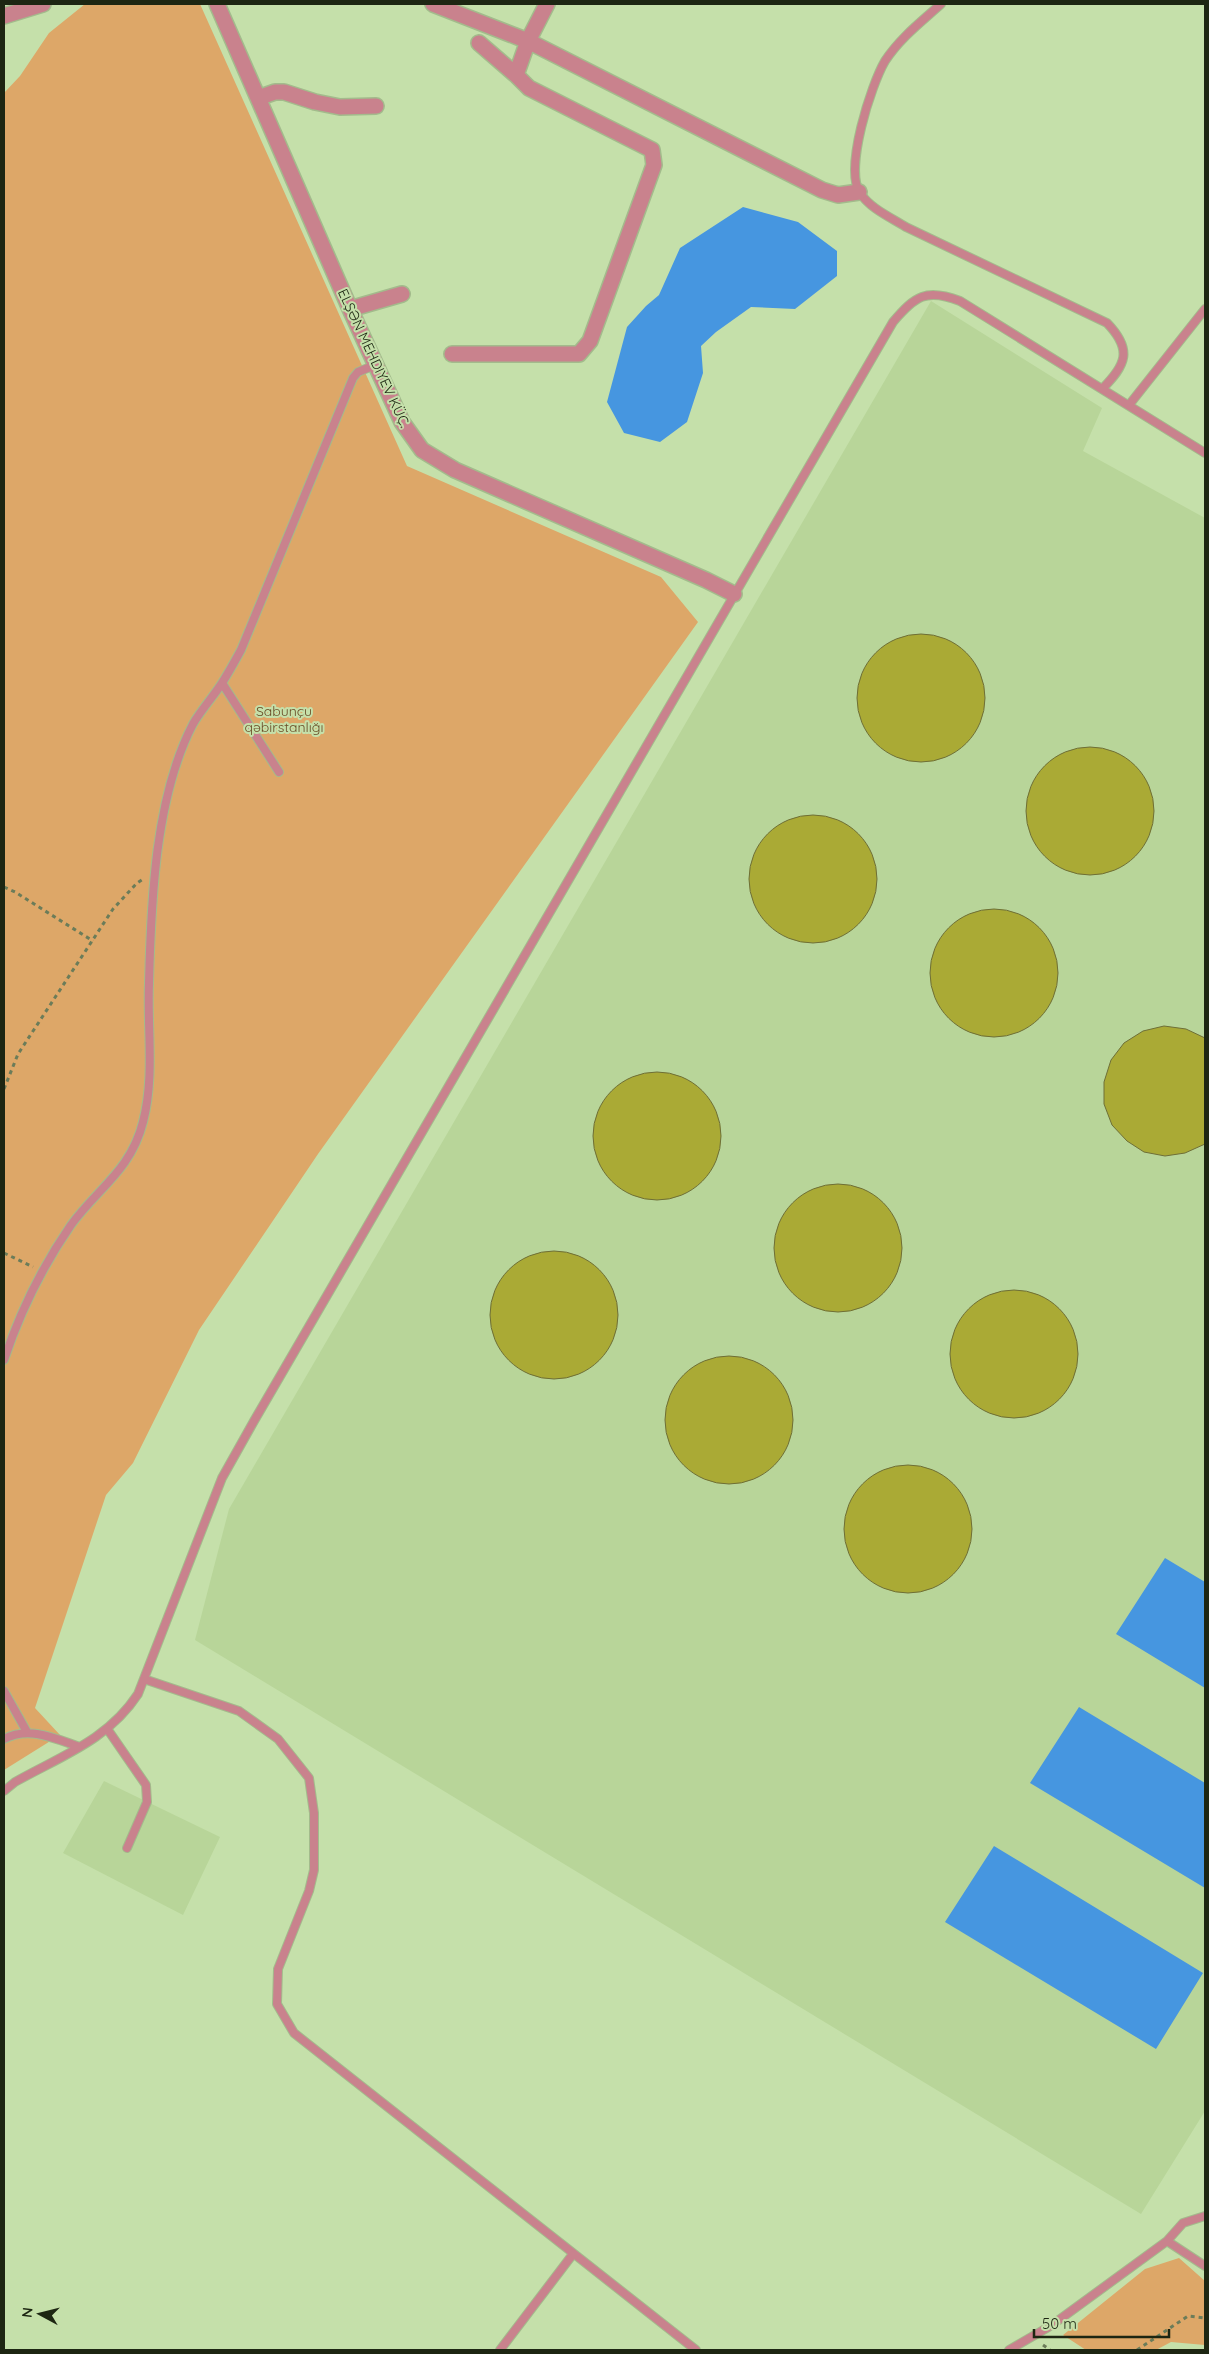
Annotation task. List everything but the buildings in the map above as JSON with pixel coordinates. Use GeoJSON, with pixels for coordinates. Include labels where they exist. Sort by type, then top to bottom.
{"type":"FeatureCollection","features":[{"type":"Feature","properties":{"kind":"street"},"geometry":{"type":"LineString","coordinates":[[4,16],[43,4]]}},
{"type":"Feature","properties":{"kind":"street","name":"ELŞƏN MEHDIYEV KÜÇ."},"geometry":{"type":"LineString","coordinates":[[217,4],[375,365],[408,432],[422,450],[432,458],[734,594]]}},
{"type":"Feature","properties":{"kind":"street"},"geometry":{"type":"LineString","coordinates":[[433,4],[528,41],[822,190],[838,195],[859,192]]}},
{"type":"Feature","properties":{"kind":"street"},"geometry":{"type":"LineString","coordinates":[[516,75],[528,41],[547,4]]}},
{"type":"Feature","properties":{"kind":"street"},"geometry":{"type":"LineString","coordinates":[[452,354],[579,354],[590,341],[654,165],[652,150],[529,88],[479,43]]}},
{"type":"Feature","properties":{"kind":"street"},"geometry":{"type":"LineString","coordinates":[[258,98],[275,92],[284,92],[315,102],[340,107],[376,106]]}},
{"type":"Feature","properties":{"kind":"street"},"geometry":{"type":"LineString","coordinates":[[350,309],[402,294]]}},
{"type":"Feature","properties":{"kind":"lane"},"geometry":{"type":"LineString","coordinates":[[941,4],[904,37],[885,62],[873,89],[856,152],[859,192],[876,209],[906,227],[1107,323],[1118,334],[1124,349],[1124,360],[1118,372],[1102,390]]}},
{"type":"Feature","properties":{"kind":"lane"},"geometry":{"type":"LineString","coordinates":[[4,1791],[15,1782],[108,1730],[126,1712],[144,1679],[222,1478],[734,594],[893,322],[907,306],[924,294],[943,294],[960,301],[1205,453]]}},
{"type":"Feature","properties":{"kind":"lane"},"geometry":{"type":"LineString","coordinates":[[1129,405],[1205,309]]}},
{"type":"Feature","properties":{"kind":"lane"},"geometry":{"type":"LineString","coordinates":[[4,1360],[27,1299],[71,1226],[121,1170],[134,1150],[149,1096],[151,1053],[148,987],[156,871],[166,800],[193,724],[222,683],[241,650],[353,378],[358,372],[375,365]]}},
{"type":"Feature","properties":{"kind":"lane"},"geometry":{"type":"LineString","coordinates":[[222,683],[279,772]]}},
{"type":"Feature","properties":{"kind":"lane"},"geometry":{"type":"LineString","coordinates":[[144,1679],[239,1711],[278,1739],[309,1778],[314,1813],[314,1870],[309,1891],[278,1968],[278,2004],[294,2033],[696,2350]]}},
{"type":"Feature","properties":{"kind":"lane"},"geometry":{"type":"LineString","coordinates":[[4,1691],[27,1732]]}},
{"type":"Feature","properties":{"kind":"lane"},"geometry":{"type":"LineString","coordinates":[[108,1730],[146,1785],[147,1802],[127,1848]]}},
{"type":"Feature","properties":{"kind":"lane"},"geometry":{"type":"LineString","coordinates":[[4,1740],[15,1734],[27,1732],[45,1735],[80,1747]]}},
{"type":"Feature","properties":{"kind":"lane"},"geometry":{"type":"LineString","coordinates":[[1009,2350],[1052,2325],[1167,2241],[1184,2223],[1205,2216]]}},
{"type":"Feature","properties":{"kind":"lane"},"geometry":{"type":"LineString","coordinates":[[1167,2241],[1205,2266]]}},
{"type":"Feature","properties":{"kind":"lane"},"geometry":{"type":"LineString","coordinates":[[500,2350],[573,2254]]}},
{"type":"Feature","properties":{"kind":"path"},"geometry":{"type":"LineString","coordinates":[[4,1089],[18,1054],[113,910],[137,883],[156,871]]}},
{"type":"Feature","properties":{"kind":"path"},"geometry":{"type":"LineString","coordinates":[[4,887],[93,941]]}},
{"type":"Feature","properties":{"kind":"path"},"geometry":{"type":"LineString","coordinates":[[4,1253],[44,1272]]}},
{"type":"Feature","properties":{"kind":"path"},"geometry":{"type":"LineString","coordinates":[[1137,2350],[1188,2316],[1205,2318]]}},
{"type":"Feature","properties":{"kind":"shaded area"},"geometry":{"type":"Polygon","coordinates":[[[931,301],[1102,408],[1083,451],[1205,518],[1205,2111],[1141,2214],[195,1640],[229,1509],[931,301]]]}},
{"type":"Feature","properties":{"kind":"shaded area"},"geometry":{"type":"Polygon","coordinates":[[[104,1781],[220,1837],[183,1915],[63,1853],[104,1781]]]}},
{"type":"Feature","properties":{"kind":"green space","name":"Sabunçu qəbirstanlığı"},"geometry":{"type":"Polygon","coordinates":[[[85,4],[200,4],[407,466],[661,577],[698,622],[318,1154],[199,1330],[133,1463],[106,1495],[35,1708],[60,1735],[4,1770],[4,93],[20,76],[49,33],[85,4]]]}},
{"type":"Feature","properties":{"kind":"green space"},"geometry":{"type":"Polygon","coordinates":[[[1179,2258],[1205,2281],[1205,2345],[1171,2342],[1156,2350],[1086,2350],[1063,2335],[1145,2269],[1179,2258]]]}},
{"type":"Feature","properties":{"kind":"water"},"geometry":{"type":"Polygon","coordinates":[[[743,207],[798,222],[837,251],[837,276],[795,309],[751,307],[716,332],[701,346],[703,373],[687,422],[660,442],[624,433],[607,402],[627,327],[659,295],[680,248],[743,207]]]}},
{"type":"Feature","properties":{"kind":"water"},"geometry":{"type":"Polygon","coordinates":[[[1165,1558],[1205,1582],[1205,1688],[1116,1634],[1165,1558]]]}},
{"type":"Feature","properties":{"kind":"water"},"geometry":{"type":"Polygon","coordinates":[[[1079,1707],[1205,1783],[1205,1888],[1030,1783],[1079,1707]]]}},
{"type":"Feature","properties":{"kind":"water"},"geometry":{"type":"Polygon","coordinates":[[[994,1846],[1203,1973],[1156,2049],[945,1922],[994,1846]]]}}]}
